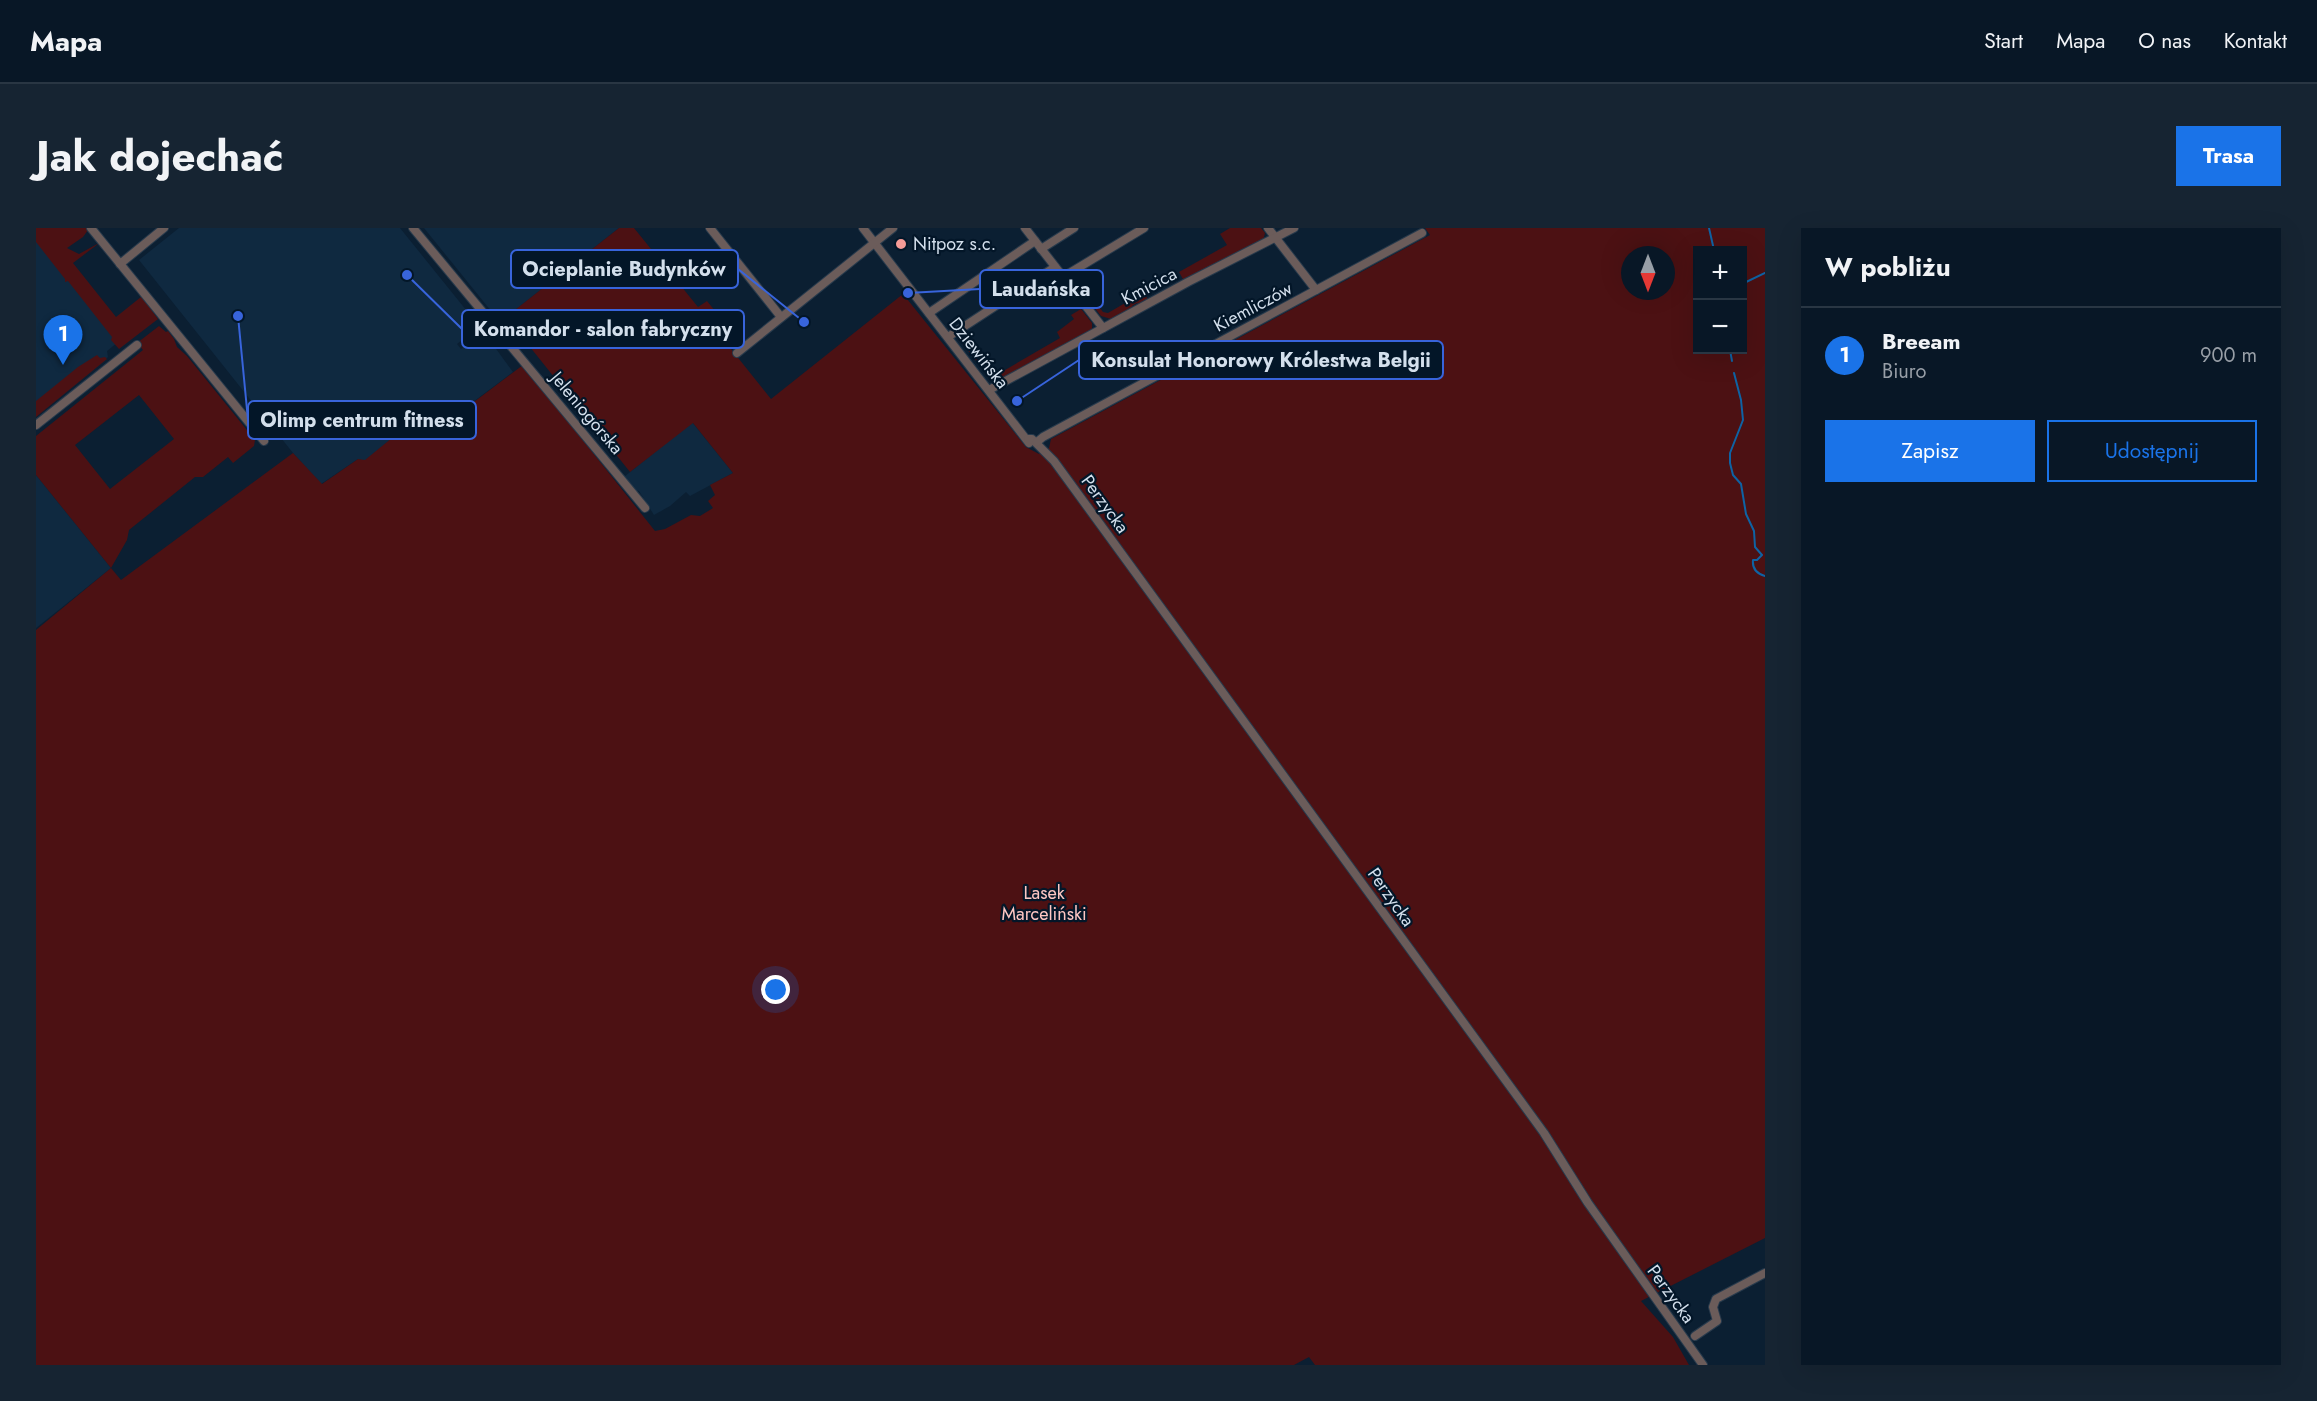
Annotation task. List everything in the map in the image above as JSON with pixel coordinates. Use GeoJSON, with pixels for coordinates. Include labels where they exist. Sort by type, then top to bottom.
{"type":"FeatureCollection","features":[{"type":"Feature","properties":{"kind":"street"},"geometry":{"type":"LineString","coordinates":[[91,228],[264,441]]}},
{"type":"Feature","properties":{"kind":"street"},"geometry":{"type":"LineString","coordinates":[[120,264],[164,228]]}},
{"type":"Feature","properties":{"kind":"street","name":"Jeleniogórska"},"geometry":{"type":"LineString","coordinates":[[413,228],[645,508]]}},
{"type":"Feature","properties":{"kind":"street"},"geometry":{"type":"LineString","coordinates":[[710,228],[781,317]]}},
{"type":"Feature","properties":{"kind":"street","name":"Dziewińska"},"geometry":{"type":"LineString","coordinates":[[862,228],[1029,443],[1046,453]]}},
{"type":"Feature","properties":{"kind":"street"},"geometry":{"type":"LineString","coordinates":[[737,353],[893,228]]}},
{"type":"Feature","properties":{"kind":"street"},"geometry":{"type":"LineString","coordinates":[[1025,228],[1103,328]]}},
{"type":"Feature","properties":{"kind":"street"},"geometry":{"type":"LineString","coordinates":[[1041,249],[1074,228]]}},
{"type":"Feature","properties":{"kind":"street"},"geometry":{"type":"LineString","coordinates":[[1063,277],[1144,228]]}},
{"type":"Feature","properties":{"kind":"street"},"geometry":{"type":"LineString","coordinates":[[1268,228],[1316,290]]}},
{"type":"Feature","properties":{"kind":"street","name":"Kmicica"},"geometry":{"type":"LineString","coordinates":[[989,390],[1294,228]]}},
{"type":"Feature","properties":{"kind":"street","name":"Kiemliczów"},"geometry":{"type":"LineString","coordinates":[[1036,442],[1422,233]]}},
{"type":"Feature","properties":{"kind":"street"},"geometry":{"type":"LineString","coordinates":[[929,313],[1035,241]]}},
{"type":"Feature","properties":{"kind":"street"},"geometry":{"type":"LineString","coordinates":[[948,337],[1055,267]]}},
{"type":"Feature","properties":{"kind":"street"},"geometry":{"type":"LineString","coordinates":[[36,425],[137,345]]}},
{"type":"Feature","properties":{"kind":"street"},"geometry":{"type":"LineString","coordinates":[[1028,439],[1036,442],[1045,449],[1046,453]]}},
{"type":"Feature","properties":{"kind":"street","name":"Perzycka"},"geometry":{"type":"LineString","coordinates":[[1046,453],[1054,460],[1160,604],[1544,1133],[1588,1203],[1703,1365]]}},
{"type":"Feature","properties":{"kind":"street"},"geometry":{"type":"LineString","coordinates":[[1695,1336],[1718,1322],[1713,1307],[1716,1299],[1765,1273]]}},
{"type":"Feature","properties":{"kind":"shaded area"},"geometry":{"type":"Polygon","coordinates":[[[179,228],[400,228],[479,326],[457,344],[461,349],[483,331],[513,372],[445,423],[431,406],[365,461],[358,459],[321,484],[293,453],[139,260],[179,228]]]}},
{"type":"Feature","properties":{"kind":"shaded area"},"geometry":{"type":"Polygon","coordinates":[[[424,228],[619,228],[500,322],[424,228]]]}},
{"type":"Feature","properties":{"kind":"shaded area"},"geometry":{"type":"Polygon","coordinates":[[[36,238],[118,342],[107,351],[108,357],[36,415],[36,238]]]}},
{"type":"Feature","properties":{"kind":"shaded area"},"geometry":{"type":"Polygon","coordinates":[[[692,422],[733,473],[690,496],[686,492],[670,506],[654,515],[639,491],[634,490],[624,477],[692,422]]]}},
{"type":"Feature","properties":{"kind":"shaded area"},"geometry":{"type":"Polygon","coordinates":[[[36,475],[111,568],[36,628],[36,475]]]}},
{"type":"Feature","properties":{"kind":"green space"},"geometry":{"type":"Polygon","coordinates":[[[36,228],[87,228],[83,237],[67,248],[79,254],[99,243],[134,288],[98,244],[73,263],[116,317],[141,297],[139,293],[158,319],[119,349],[111,340],[112,337],[68,281],[65,282],[36,242],[36,228]]]}},
{"type":"Feature","properties":{"kind":"green space","name":"Lasek Marceliński"},"geometry":{"type":"Polygon","coordinates":[[[619,228],[634,228],[698,307],[707,301],[740,342],[731,349],[771,399],[903,294],[1026,447],[1039,454],[1049,448],[1051,439],[1430,235],[1425,228],[1765,228],[1765,1238],[1641,1301],[1673,1337],[1689,1365],[1315,1365],[1309,1357],[1294,1365],[36,1365],[36,630],[111,568],[121,580],[293,453],[322,484],[358,459],[365,460],[431,406],[446,423],[523,365],[655,531],[665,529],[691,515],[700,516],[713,508],[708,501],[715,495],[710,485],[733,473],[693,423],[630,472],[506,317],[619,228]]]}},
{"type":"Feature","properties":{"kind":"green space"},"geometry":{"type":"Polygon","coordinates":[[[1230,228],[1261,228],[1265,233],[1263,241],[1184,281],[1179,272],[1227,245],[1220,234],[1230,228]]]}},
{"type":"Feature","properties":{"kind":"green space"},"geometry":{"type":"Polygon","coordinates":[[[1075,275],[1075,278],[1103,312],[1108,313],[1144,292],[1148,300],[1139,305],[1137,303],[1132,306],[1132,309],[1111,319],[1101,316],[1071,277],[1075,275]]]}},
{"type":"Feature","properties":{"kind":"green space"},"geometry":{"type":"Polygon","coordinates":[[[1081,309],[1092,323],[1092,330],[997,382],[990,379],[960,340],[961,337],[993,377],[1060,338],[1057,332],[1074,319],[1071,315],[1081,309]]]}},
{"type":"Feature","properties":{"kind":"green space"},"geometry":{"type":"Polygon","coordinates":[[[159,326],[166,332],[168,331],[177,347],[187,356],[255,440],[254,446],[233,463],[228,457],[203,477],[195,477],[129,530],[127,540],[111,568],[36,475],[36,436],[143,350],[137,343],[159,326]],[[139,395],[75,445],[110,489],[174,439],[139,395]]]}},
{"type":"Feature","properties":{"kind":"green space"},"geometry":{"type":"Polygon","coordinates":[[[97,355],[107,359],[36,417],[36,401],[78,367],[97,355]]]}},
{"type":"Feature","properties":{"kind":"waterway"},"geometry":{"type":"LineString","coordinates":[[1709,228],[1713,246]]}},
{"type":"Feature","properties":{"kind":"waterway"},"geometry":{"type":"LineString","coordinates":[[1747,282],[1765,273]]}},
{"type":"Feature","properties":{"kind":"waterway"},"geometry":{"type":"LineString","coordinates":[[1731,354],[1732,361]]}},
{"type":"Feature","properties":{"kind":"waterway"},"geometry":{"type":"LineString","coordinates":[[1734,373],[1743,420],[1730,453],[1730,463],[1733,475],[1741,484],[1746,514],[1754,531],[1755,547],[1762,555],[1757,560],[1753,560],[1753,566],[1765,576]]}},
{"type":"Feature","properties":{"kind":"place","name":"Nitpoz s.c."},"geometry":{"type":"Point","coordinates":[901,244]}},
{"type":"Feature","properties":{"kind":"place","name":"Komandor - salon fabryczny"},"geometry":{"type":"Point","coordinates":[407,275]}},
{"type":"Feature","properties":{"kind":"place","name":"Laudańska"},"geometry":{"type":"Point","coordinates":[908,293]}},
{"type":"Feature","properties":{"kind":"place","name":"Olimp centrum fitness"},"geometry":{"type":"Point","coordinates":[238,316]}},
{"type":"Feature","properties":{"kind":"place","name":"Ocieplanie Budynków"},"geometry":{"type":"Point","coordinates":[804,322]}},
{"type":"Feature","properties":{"kind":"place","name":"Breeam"},"geometry":{"type":"Point","coordinates":[63,365]}},
{"type":"Feature","properties":{"kind":"place","name":"Konsulat Honorowy Królestwa Belgii"},"geometry":{"type":"Point","coordinates":[1017,401]}}]}
